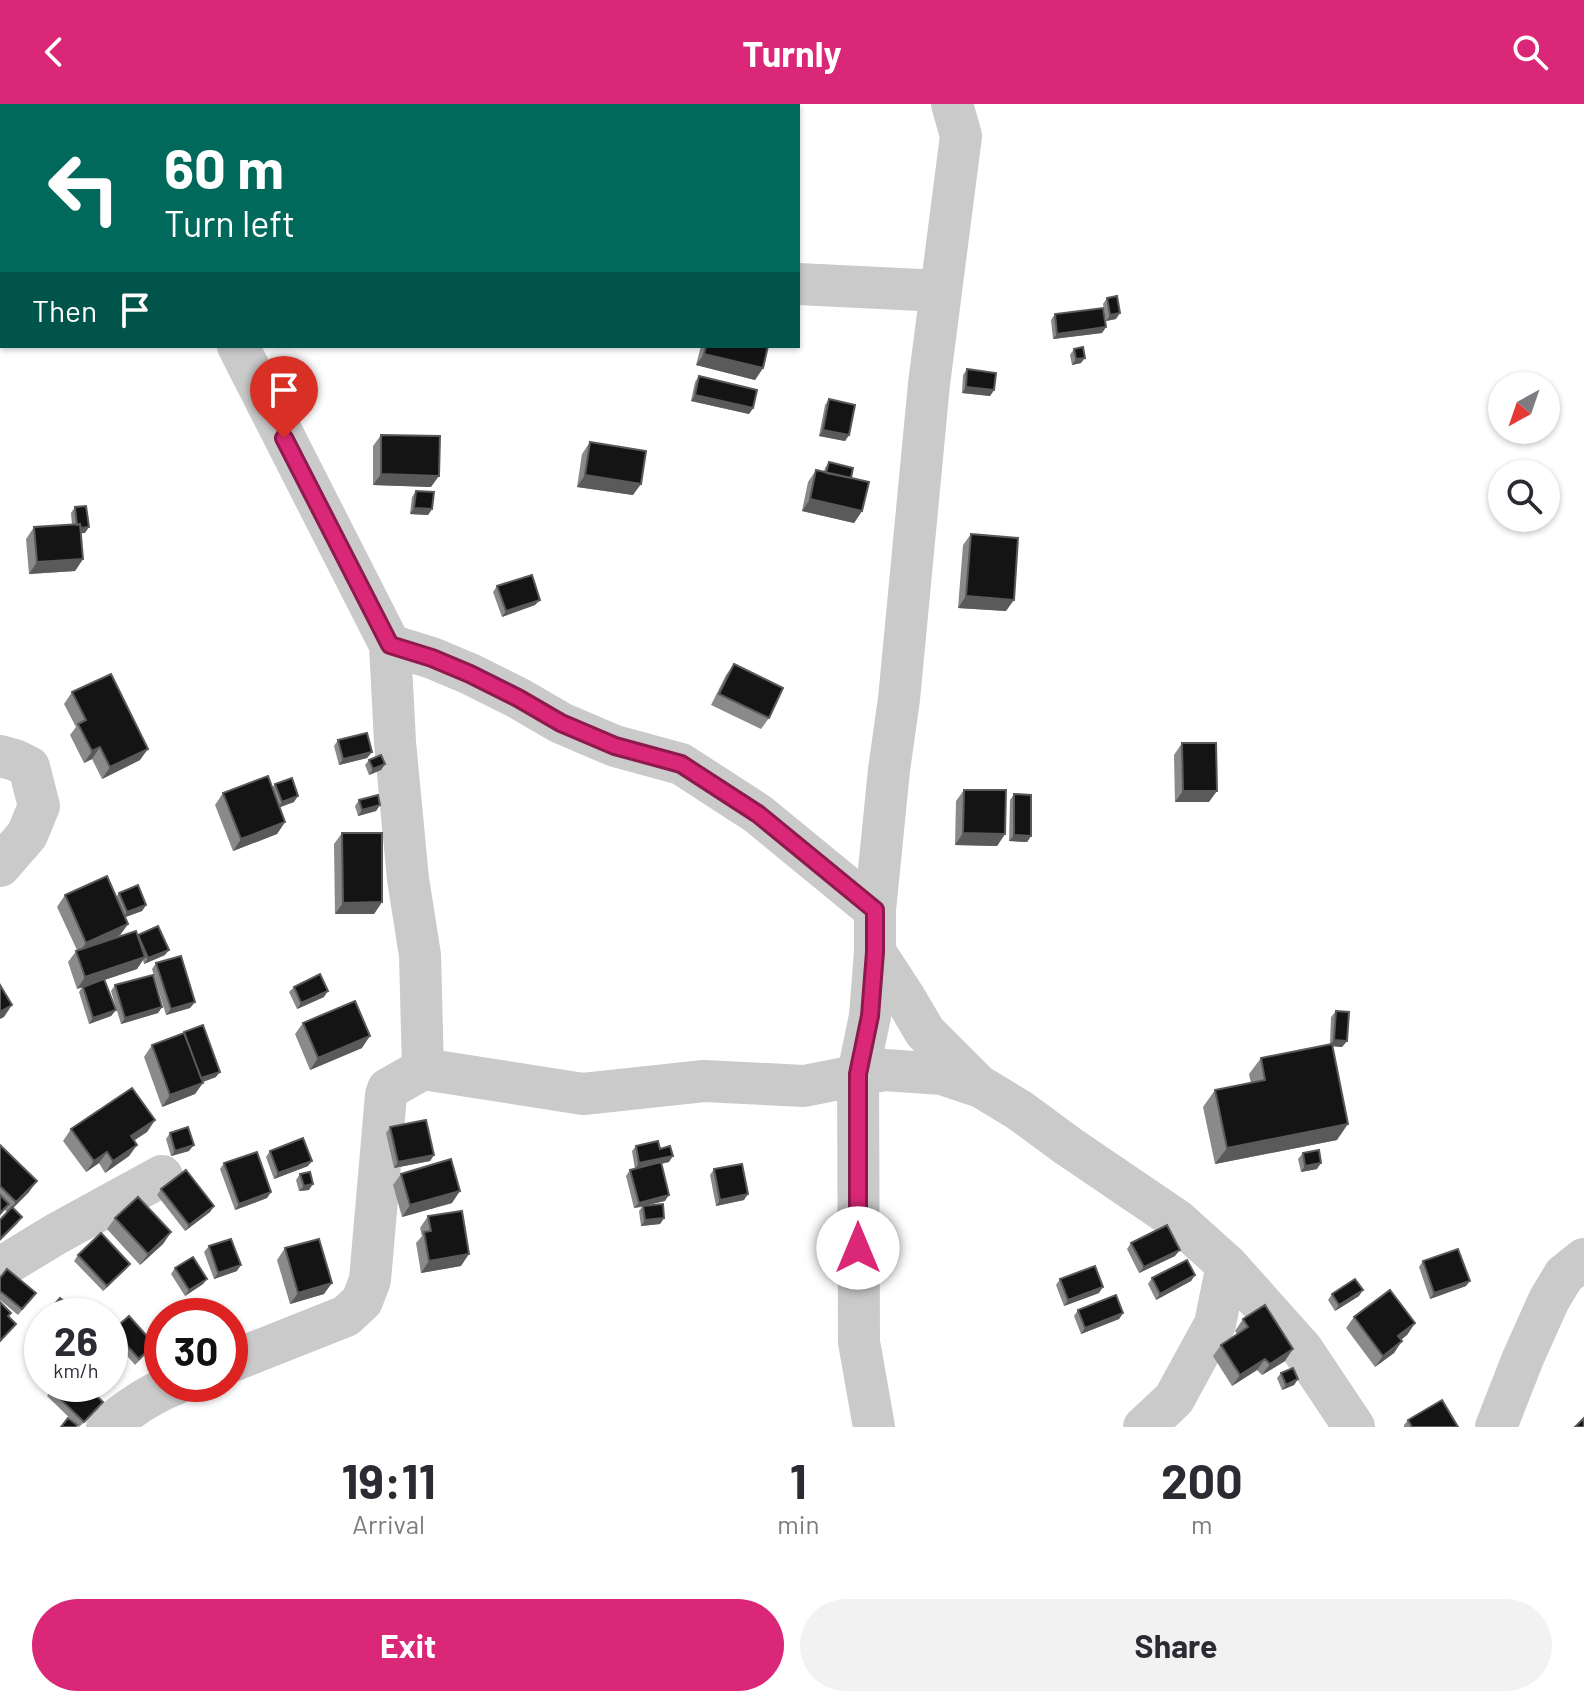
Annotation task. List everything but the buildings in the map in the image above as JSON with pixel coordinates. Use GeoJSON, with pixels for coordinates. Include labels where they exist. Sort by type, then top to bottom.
{"type":"FeatureCollection","features":[{"type":"Feature","properties":{"kind":"street"},"geometry":{"type":"LineString","coordinates":[[874,1427],[859,1342],[858,1074],[870,1016],[875,910],[889,770],[899,699],[929,384],[961,136],[952,104]]}},
{"type":"Feature","properties":{"kind":"street"},"geometry":{"type":"LineString","coordinates":[[800,284],[941,291]]}},
{"type":"Feature","properties":{"kind":"street"},"geometry":{"type":"LineString","coordinates":[[239,348],[390,645],[395,742],[420,955],[423,1069]]}},
{"type":"Feature","properties":{"kind":"street"},"geometry":{"type":"LineString","coordinates":[[390,645],[470,674],[561,723],[615,746],[681,764],[758,814],[875,910]]}},
{"type":"Feature","properties":{"kind":"street"},"geometry":{"type":"LineString","coordinates":[[0,756],[29,767],[39,806],[27,835],[0,866]]}},
{"type":"Feature","properties":{"kind":"street"},"geometry":{"type":"LineString","coordinates":[[875,952],[925,1032],[981,1087]]}},
{"type":"Feature","properties":{"kind":"street"},"geometry":{"type":"LineString","coordinates":[[248,1355],[346,1316],[362,1301],[370,1280],[386,1095],[388,1089],[423,1069],[583,1094],[704,1081],[804,1086],[885,1070],[942,1074],[981,1087],[1177,1220],[1227,1265],[1302,1349],[1354,1427]]}},
{"type":"Feature","properties":{"kind":"street"},"geometry":{"type":"LineString","coordinates":[[0,1268],[162,1176]]}},
{"type":"Feature","properties":{"kind":"street"},"geometry":{"type":"LineString","coordinates":[[1496,1427],[1549,1300],[1564,1275],[1584,1259]]}},
{"type":"Feature","properties":{"kind":"street"},"geometry":{"type":"LineString","coordinates":[[1144,1427],[1174,1399],[1215,1324],[1227,1265]]}},
{"type":"Feature","properties":{"kind":"street"},"geometry":{"type":"LineString","coordinates":[[107,1427],[144,1399]]}},
{"type":"Feature","properties":{"kind":"route"},"geometry":{"type":"LineString","coordinates":[[284,438],[390,645],[470,674],[561,723],[615,746],[681,764],[758,814],[875,910],[870,1016],[858,1074],[858,1248]]}}]}
